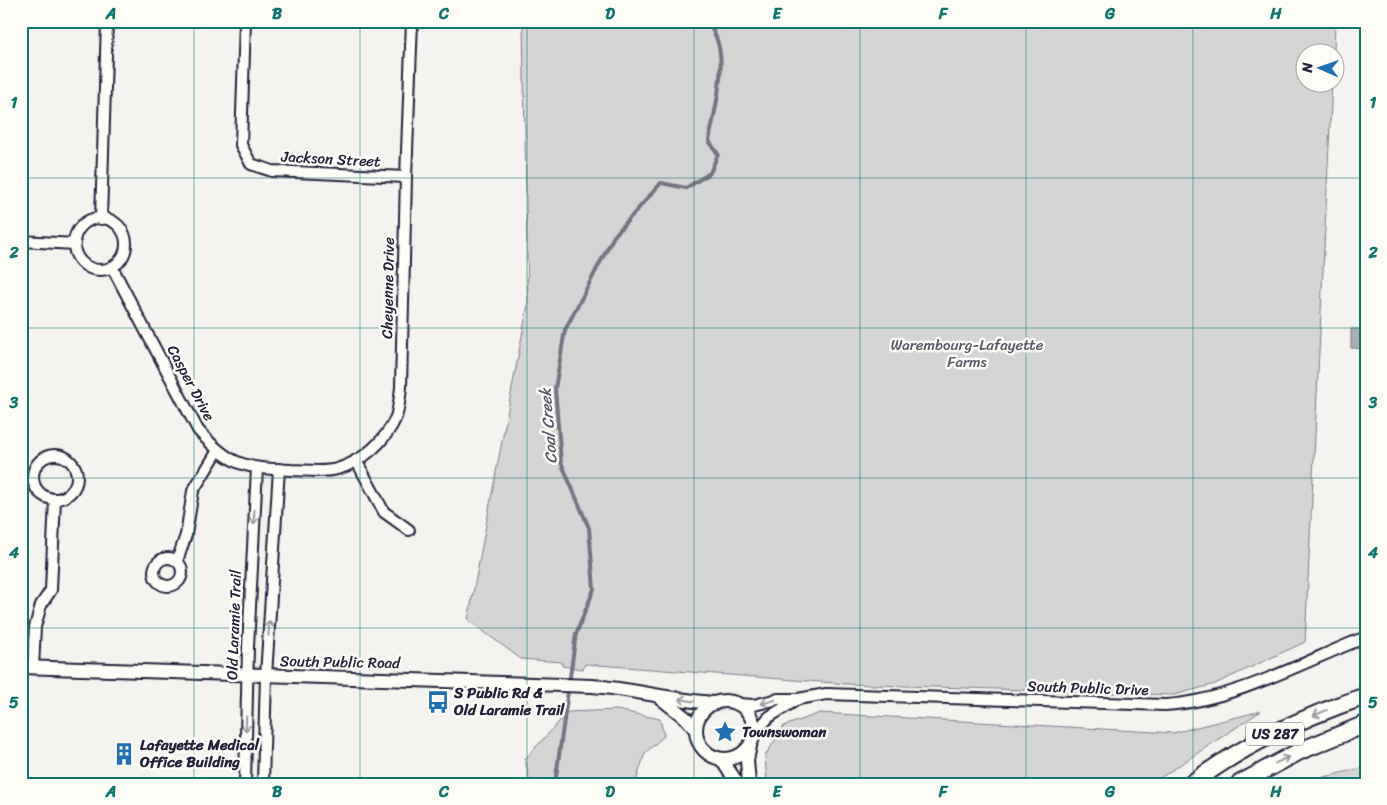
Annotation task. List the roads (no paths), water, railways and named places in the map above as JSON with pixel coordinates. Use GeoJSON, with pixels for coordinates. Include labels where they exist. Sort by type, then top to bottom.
{"type":"FeatureCollection","features":[{"type":"Feature","properties":{"kind":"main road","name":"US 287"},"geometry":{"type":"LineString","coordinates":[[1190,784],[1264,740],[1301,722],[1366,696]]}},
{"type":"Feature","properties":{"kind":"main road","name":"US 287"},"geometry":{"type":"LineString","coordinates":[[1239,784],[1300,751],[1366,724]]}},
{"type":"Feature","properties":{"kind":"street"},"geometry":{"type":"LineString","coordinates":[[101,219],[107,21]]}},
{"type":"Feature","properties":{"kind":"street","name":"Jackson Street"},"geometry":{"type":"LineString","coordinates":[[245,21],[242,145],[251,164],[272,171],[406,178]]}},
{"type":"Feature","properties":{"kind":"street","name":"Cheyenne Drive"},"geometry":{"type":"LineString","coordinates":[[279,469],[323,471],[338,469],[356,460],[376,446],[386,436],[396,416],[402,387],[406,178],[412,21]]}},
{"type":"Feature","properties":{"kind":"street"},"geometry":{"type":"LineString","coordinates":[[101,219],[115,223],[120,228],[126,241],[124,256],[112,267],[99,270],[84,264],[79,258],[75,244],[80,229],[93,220],[101,219]]}},
{"type":"Feature","properties":{"kind":"street"},"geometry":{"type":"LineString","coordinates":[[21,241],[75,244]]}},
{"type":"Feature","properties":{"kind":"street","name":"Casper Drive"},"geometry":{"type":"LineString","coordinates":[[112,267],[198,430],[217,452],[232,460],[257,468],[279,469]]}},
{"type":"Feature","properties":{"kind":"street"},"geometry":{"type":"LineString","coordinates":[[177,561],[186,536],[194,491],[217,452]]}},
{"type":"Feature","properties":{"kind":"street"},"geometry":{"type":"LineString","coordinates":[[54,455],[66,458],[76,473],[75,486],[72,491],[55,499],[38,492],[33,481],[34,468],[38,463],[48,456],[54,455]]}},
{"type":"Feature","properties":{"kind":"street"},"geometry":{"type":"LineString","coordinates":[[356,460],[384,512],[409,530]]}},
{"type":"Feature","properties":{"kind":"street","name":"Old Laramie Trail"},"geometry":{"type":"LineString","coordinates":[[245,784],[247,676],[257,468]]}},
{"type":"Feature","properties":{"kind":"street"},"geometry":{"type":"LineString","coordinates":[[263,784],[266,676],[279,469]]}},
{"type":"Feature","properties":{"kind":"street"},"geometry":{"type":"LineString","coordinates":[[27,667],[41,605],[51,590],[55,499]]}},
{"type":"Feature","properties":{"kind":"street","name":"South Public Drive"},"geometry":{"type":"LineString","coordinates":[[738,704],[747,706],[787,698],[798,699],[826,694],[1148,705],[1186,704],[1232,691],[1366,637]]}},
{"type":"Feature","properties":{"kind":"street","name":"South Public Road"},"geometry":{"type":"LineString","coordinates":[[27,667],[247,676],[592,686],[626,689],[658,696],[715,703]]}},
{"type":"Feature","properties":{"kind":"street","name":"South Public Road"},"geometry":{"type":"LineString","coordinates":[[658,696],[687,719],[696,730]]}},
{"type":"Feature","properties":{"kind":"street"},"geometry":{"type":"LineString","coordinates":[[749,784],[747,760],[752,740],[750,716],[738,704],[726,701],[715,703],[702,714],[696,730],[701,746],[710,755],[721,759],[735,758],[752,740],[769,717],[798,699]]}},
{"type":"Feature","properties":{"kind":"street"},"geometry":{"type":"LineString","coordinates":[[721,759],[738,784]]}},
{"type":"Feature","properties":{"kind":"waterway","name":"Coal Creek"},"geometry":{"type":"LineString","coordinates":[[555,784],[576,634],[594,589],[589,528],[561,462],[555,389],[565,330],[614,236],[661,183],[686,188],[710,173],[718,154],[709,141],[718,95],[721,61],[719,46],[714,32],[705,21]]}},
{"type":"Feature","properties":{"kind":"place","name":"S Public Rd & Old Laramie Trail"},"geometry":{"type":"Point","coordinates":[438,702]}},
{"type":"Feature","properties":{"kind":"place","name":"Townswoman"},"geometry":{"type":"Point","coordinates":[725,732]}},
{"type":"Feature","properties":{"kind":"place","name":"Lafayette Medical Office Building"},"geometry":{"type":"Point","coordinates":[124,754]}},
{"type":"Feature","properties":{"kind":"park label","name":"Warembourg-Lafayette Farms"},"geometry":{"type":"Point","coordinates":[967,354]}}]}
